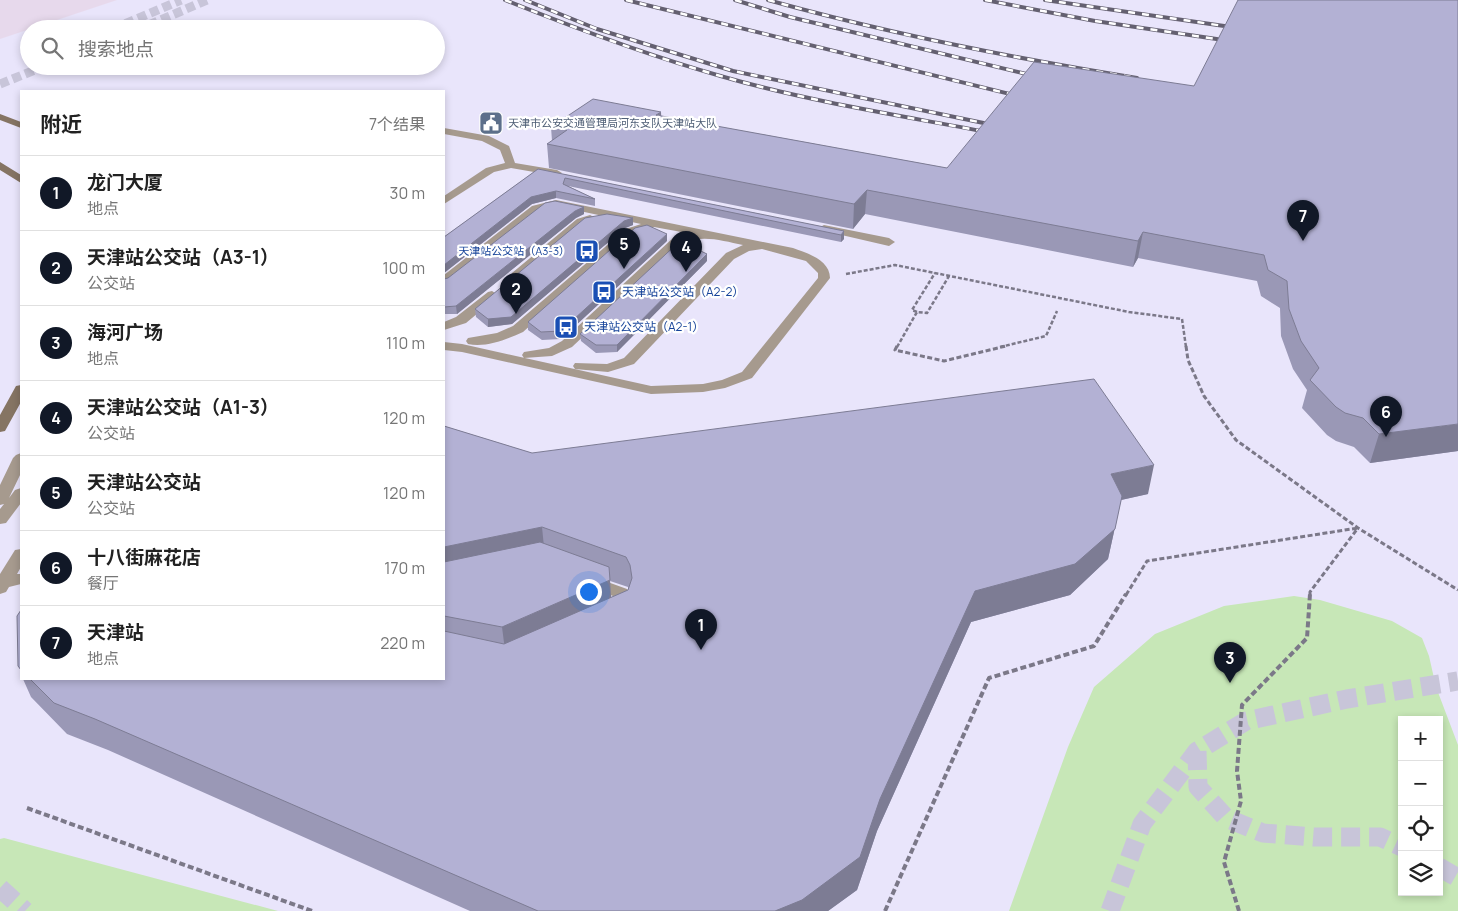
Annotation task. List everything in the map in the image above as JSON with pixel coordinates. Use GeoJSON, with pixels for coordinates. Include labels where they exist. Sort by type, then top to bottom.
{"type":"FeatureCollection","features":[{"type":"Feature","properties":{"kind":"main road"},"geometry":{"type":"LineString","coordinates":[[0,117],[20,125]]}},
{"type":"Feature","properties":{"kind":"main road"},"geometry":{"type":"LineString","coordinates":[[0,165],[20,179]]}},
{"type":"Feature","properties":{"kind":"main road"},"geometry":{"type":"LineString","coordinates":[[0,428],[20,391]]}},
{"type":"Feature","properties":{"kind":"lane"},"geometry":{"type":"LineString","coordinates":[[445,131],[485,138],[505,148],[511,165]]}},
{"type":"Feature","properties":{"kind":"lane"},"geometry":{"type":"LineString","coordinates":[[445,200],[490,170],[511,165],[568,175]]}},
{"type":"Feature","properties":{"kind":"lane"},"geometry":{"type":"LineString","coordinates":[[445,280],[542,205],[566,204],[769,246],[810,258],[824,272],[824,278],[747,375],[725,384],[703,388],[651,390],[462,348],[445,346]]}},
{"type":"Feature","properties":{"kind":"lane"},"geometry":{"type":"LineString","coordinates":[[445,326],[461,320],[581,221],[595,216],[616,215]]}},
{"type":"Feature","properties":{"kind":"lane"},"geometry":{"type":"LineString","coordinates":[[473,341],[510,334],[630,232],[645,226],[664,224]]}},
{"type":"Feature","properties":{"kind":"lane"},"geometry":{"type":"LineString","coordinates":[[808,225],[889,242]]}},
{"type":"Feature","properties":{"kind":"lane"},"geometry":{"type":"LineString","coordinates":[[529,354],[552,352],[567,344],[677,241],[686,237],[710,234]]}},
{"type":"Feature","properties":{"kind":"lane"},"geometry":{"type":"LineString","coordinates":[[445,335],[584,367],[597,369],[620,366],[637,355],[730,256],[746,248],[769,246]]}},
{"type":"Feature","properties":{"kind":"lane"},"geometry":{"type":"LineString","coordinates":[[0,500],[20,460]]}},
{"type":"Feature","properties":{"kind":"lane"},"geometry":{"type":"LineString","coordinates":[[0,519],[20,494]]}},
{"type":"Feature","properties":{"kind":"lane"},"geometry":{"type":"LineString","coordinates":[[1,585],[20,556]]}},
{"type":"Feature","properties":{"kind":"lane"},"geometry":{"type":"LineString","coordinates":[[578,577],[621,593],[623,615],[606,623]]}},
{"type":"Feature","properties":{"kind":"lane"},"geometry":{"type":"LineString","coordinates":[[1,585],[20,579]]}},
{"type":"Feature","properties":{"kind":"path"},"geometry":{"type":"LineString","coordinates":[[824,278],[895,265],[1129,312],[1182,319],[1188,360],[1204,396],[1236,440],[1358,528],[1458,590]]}},
{"type":"Feature","properties":{"kind":"path"},"geometry":{"type":"LineString","coordinates":[[935,273],[912,310],[927,313],[949,276]]}},
{"type":"Feature","properties":{"kind":"path"},"geometry":{"type":"LineString","coordinates":[[917,312],[895,350],[944,361],[1046,336],[1057,311]]}},
{"type":"Feature","properties":{"kind":"path"},"geometry":{"type":"LineString","coordinates":[[885,911],[990,678],[1094,646],[1147,562],[1358,528]]}},
{"type":"Feature","properties":{"kind":"path"},"geometry":{"type":"LineString","coordinates":[[1239,911],[1224,862],[1241,801],[1237,771],[1242,705],[1307,638],[1310,592],[1358,528]]}},
{"type":"Feature","properties":{"kind":"path"},"geometry":{"type":"LineString","coordinates":[[27,808],[312,911]]}},
{"type":"Feature","properties":{"kind":"shaded area"},"geometry":{"type":"Polygon","coordinates":[[[0,0],[117,0],[57,20],[20,20],[20,32],[0,39],[0,0]]]}},
{"type":"Feature","properties":{"kind":"green space"},"geometry":{"type":"Polygon","coordinates":[[[1294,596],[1320,600],[1392,621],[1422,638],[1429,656],[1436,687],[1458,745],[1458,911],[1009,911],[1068,747],[1094,687],[1155,634],[1224,606],[1294,596]]]}},
{"type":"Feature","properties":{"kind":"green space"},"geometry":{"type":"Polygon","coordinates":[[[4,838],[278,911],[0,911],[0,839],[4,838]]]}},
{"type":"Feature","properties":{"kind":"building"},"geometry":{"type":"Polygon","coordinates":[[[1238,0],[1458,0],[1458,424],[1379,434],[1363,418],[1345,413],[1336,407],[1310,380],[1319,368],[1301,341],[1289,309],[1287,281],[1268,270],[1264,255],[1143,232],[1138,241],[867,190],[854,204],[547,144],[567,130],[551,127],[593,99],[661,112],[656,115],[947,168],[1034,62],[1194,86],[1238,0]]]}},
{"type":"Feature","properties":{"kind":"building"},"geometry":{"type":"Polygon","coordinates":[[[538,169],[844,231],[841,235],[565,178],[563,184],[595,199],[556,191],[531,197],[445,264],[445,236],[538,169]]]}},
{"type":"Feature","properties":{"kind":"building"},"geometry":{"type":"Polygon","coordinates":[[[555,201],[584,207],[575,211],[456,306],[445,307],[445,279],[545,203],[555,201]]]}},
{"type":"Feature","properties":{"kind":"building"},"geometry":{"type":"Polygon","coordinates":[[[607,214],[633,218],[624,221],[511,317],[488,319],[475,309],[585,218],[607,214]]]}},
{"type":"Feature","properties":{"kind":"building"},"geometry":{"type":"Polygon","coordinates":[[[647,225],[667,234],[561,331],[541,332],[528,322],[635,228],[647,225]]]}},
{"type":"Feature","properties":{"kind":"building"},"geometry":{"type":"Polygon","coordinates":[[[680,241],[707,254],[617,345],[596,345],[580,334],[680,241]]]}},
{"type":"Feature","properties":{"kind":"building"},"geometry":{"type":"Polygon","coordinates":[[[1094,379],[1154,465],[1111,474],[1122,496],[1115,529],[1075,564],[975,591],[880,799],[860,857],[802,900],[775,911],[538,911],[54,703],[31,680],[445,680],[445,631],[504,644],[628,590],[632,578],[630,565],[626,557],[542,527],[445,547],[445,426],[532,453],[1094,379]]]}},
{"type":"Feature","properties":{"kind":"building"},"geometry":{"type":"Polygon","coordinates":[[[540,542],[609,567],[610,580],[502,627],[445,616],[445,562],[540,542]]]}},
{"type":"Feature","properties":{"kind":"building"},"geometry":{"type":"Polygon","coordinates":[[[20,612],[20,669],[18,666],[17,616],[20,612]]]}},
{"type":"Feature","properties":{"kind":"tunnel"},"geometry":{"type":"LineString","coordinates":[[134,20],[181,0]]}},
{"type":"Feature","properties":{"kind":"tunnel"},"geometry":{"type":"LineString","coordinates":[[161,20],[207,0]]}},
{"type":"Feature","properties":{"kind":"tunnel"},"geometry":{"type":"LineString","coordinates":[[0,84],[22,75]]}},
{"type":"Feature","properties":{"kind":"tunnel"},"geometry":{"type":"LineString","coordinates":[[1197,751],[1246,721],[1347,699],[1458,681]]}},
{"type":"Feature","properties":{"kind":"tunnel"},"geometry":{"type":"LineString","coordinates":[[1110,911],[1142,824],[1197,751]]}},
{"type":"Feature","properties":{"kind":"tunnel"},"geometry":{"type":"LineString","coordinates":[[1197,751],[1198,787],[1226,818],[1263,833],[1314,837],[1380,837],[1398,845]]}},
{"type":"Feature","properties":{"kind":"tunnel"},"geometry":{"type":"LineString","coordinates":[[1443,869],[1458,878]]}},
{"type":"Feature","properties":{"kind":"tunnel"},"geometry":{"type":"LineString","coordinates":[[0,888],[25,911]]}},
{"type":"Feature","properties":{"kind":"railway"},"geometry":{"type":"LineString","coordinates":[[505,0],[613,41],[724,77],[824,101],[992,133]]}},
{"type":"Feature","properties":{"kind":"railway"},"geometry":{"type":"LineString","coordinates":[[525,0],[597,29],[733,71],[998,126]]}},
{"type":"Feature","properties":{"kind":"railway"},"geometry":{"type":"LineString","coordinates":[[626,0],[1022,97]]}},
{"type":"Feature","properties":{"kind":"railway"},"geometry":{"type":"LineString","coordinates":[[735,0],[790,17],[1039,77]]}},
{"type":"Feature","properties":{"kind":"railway"},"geometry":{"type":"LineString","coordinates":[[768,0],[860,24],[952,44],[1137,78]]}},
{"type":"Feature","properties":{"kind":"railway"},"geometry":{"type":"LineString","coordinates":[[985,0],[1095,21],[1230,41]]}},
{"type":"Feature","properties":{"kind":"railway"},"geometry":{"type":"LineString","coordinates":[[1045,0],[1238,28]]}},
{"type":"Feature","properties":{"kind":"place","name":"天津市公安交通管理局河东支队天津站大队"},"geometry":{"type":"Point","coordinates":[491,123]}},
{"type":"Feature","properties":{"kind":"place","name":"天津站"},"geometry":{"type":"Point","coordinates":[1303,241]}},
{"type":"Feature","properties":{"kind":"place","name":"天津站公交站（A3-3）"},"geometry":{"type":"Point","coordinates":[587,251]}},
{"type":"Feature","properties":{"kind":"place","name":"天津站公交站"},"geometry":{"type":"Point","coordinates":[624,269]}},
{"type":"Feature","properties":{"kind":"place","name":"天津站公交站（A1-3）"},"geometry":{"type":"Point","coordinates":[686,272]}},
{"type":"Feature","properties":{"kind":"place","name":"天津站公交站（A2-2）"},"geometry":{"type":"Point","coordinates":[604,292]}},
{"type":"Feature","properties":{"kind":"place","name":"天津站公交站（A3-1）"},"geometry":{"type":"Point","coordinates":[516,314]}},
{"type":"Feature","properties":{"kind":"place","name":"天津站公交站（A2-1）"},"geometry":{"type":"Point","coordinates":[566,327]}},
{"type":"Feature","properties":{"kind":"place","name":"十八街麻花店"},"geometry":{"type":"Point","coordinates":[1386,437]}},
{"type":"Feature","properties":{"kind":"place","name":"龙门大厦"},"geometry":{"type":"Point","coordinates":[701,650]}},
{"type":"Feature","properties":{"kind":"place","name":"海河广场"},"geometry":{"type":"Point","coordinates":[1230,683]}}]}
